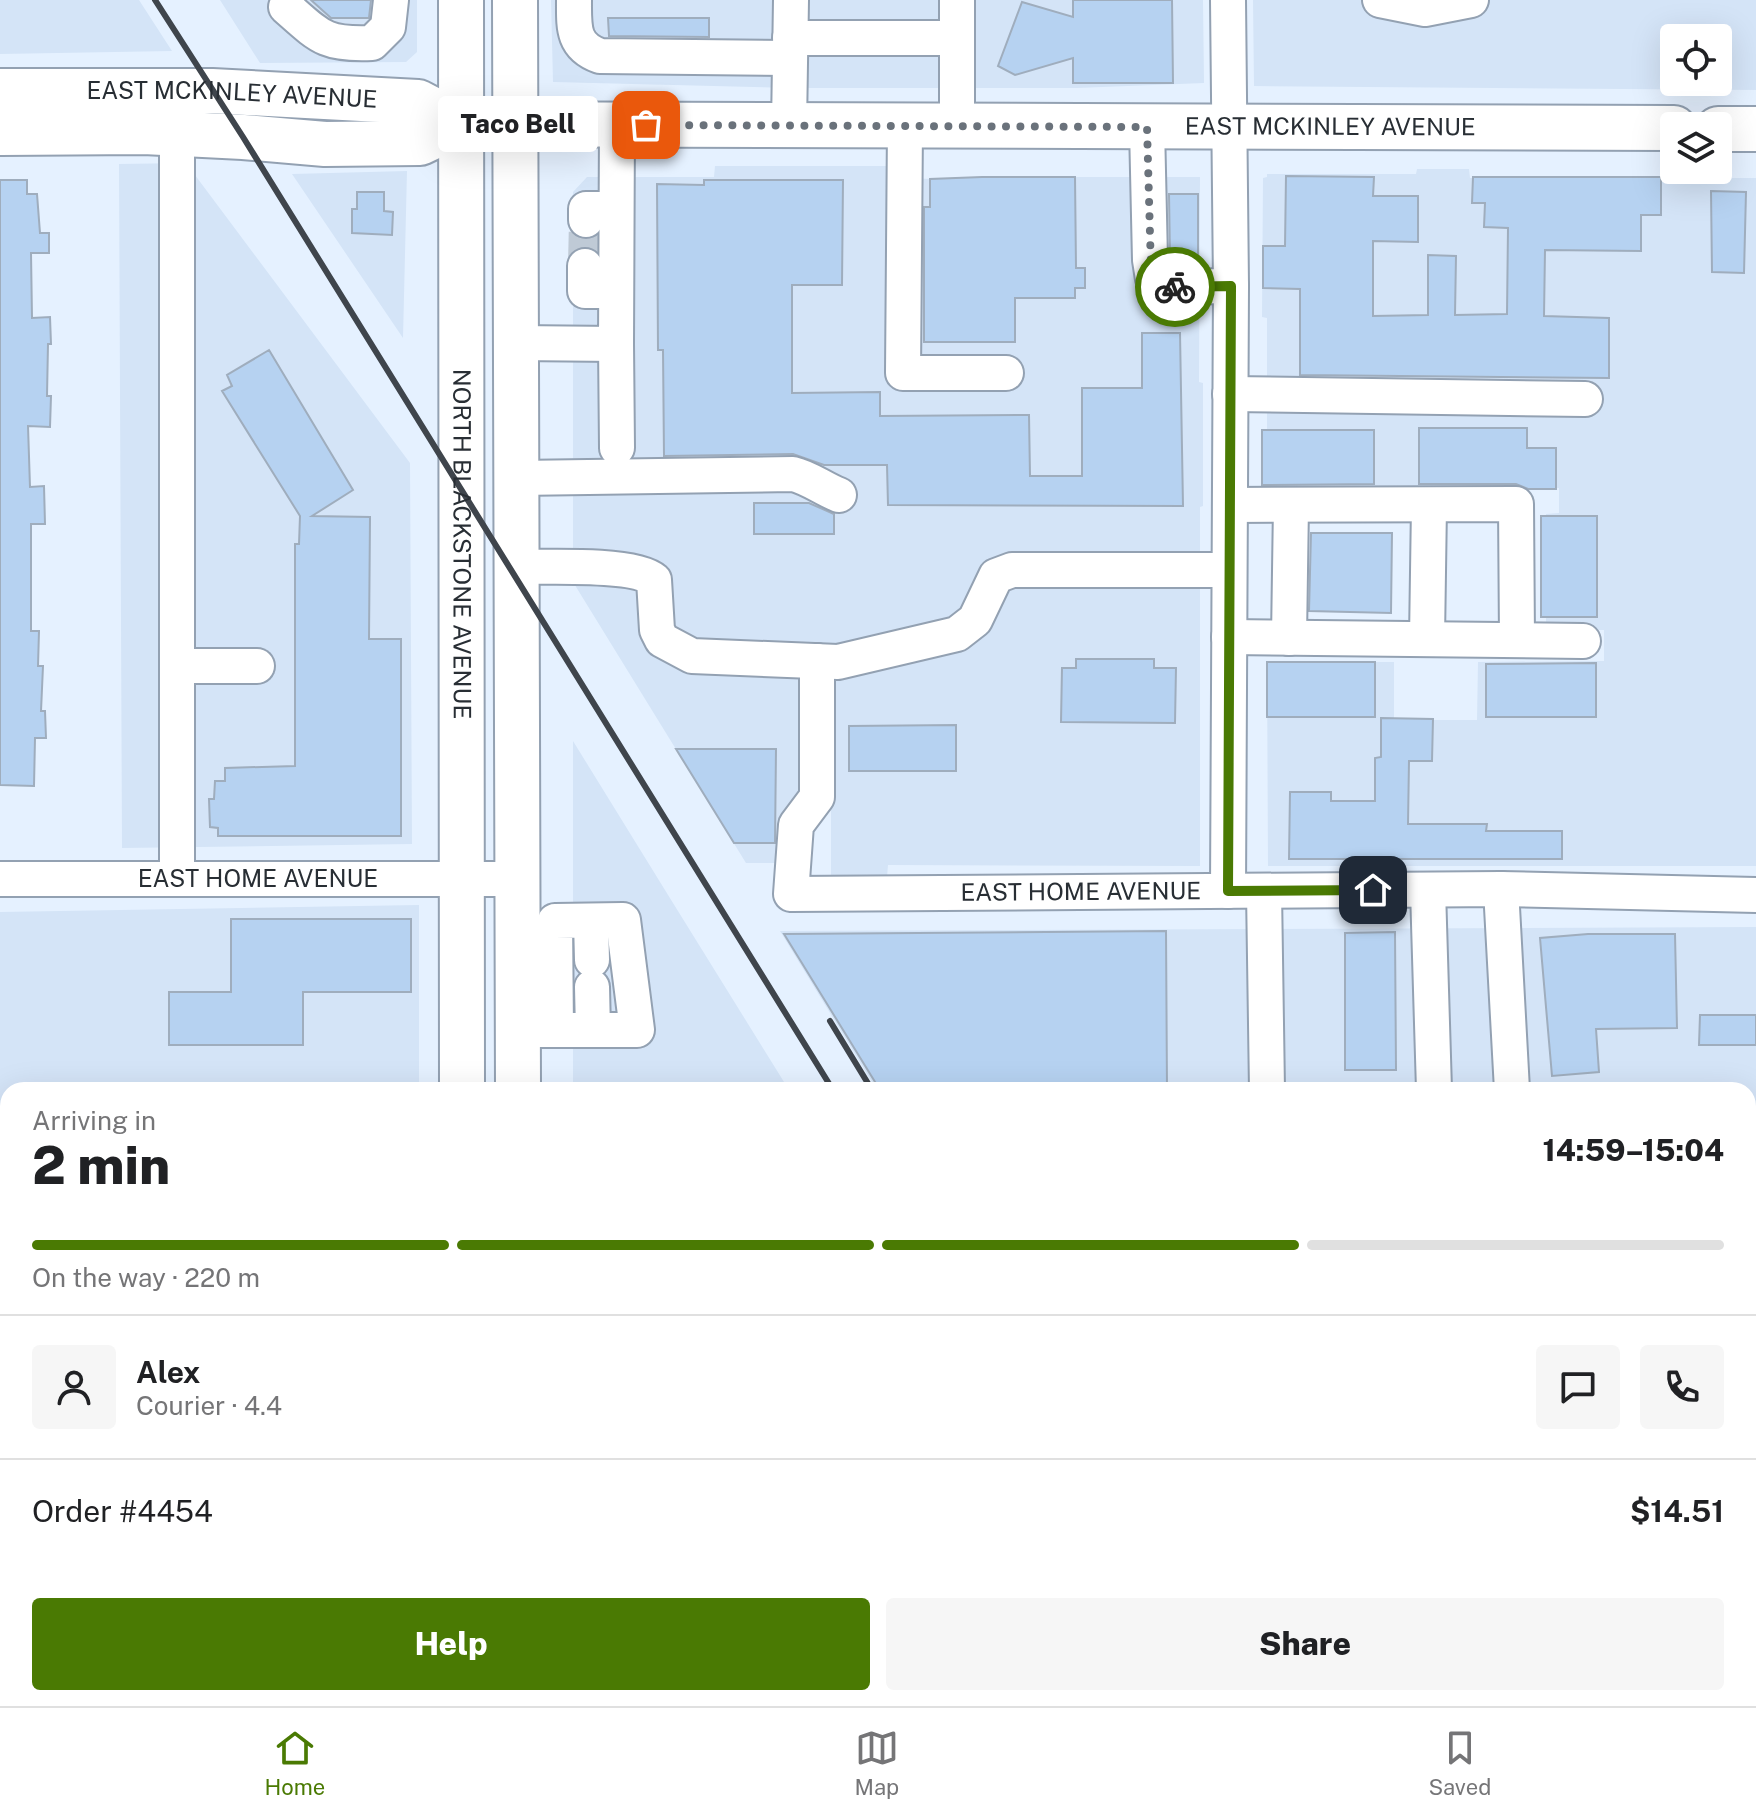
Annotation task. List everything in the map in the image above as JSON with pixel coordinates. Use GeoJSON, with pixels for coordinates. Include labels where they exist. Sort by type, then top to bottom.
{"type":"FeatureCollection","features":[{"type":"Feature","properties":{"kind":"main road","name":"NORTH BLACKSTONE AVENUE"},"geometry":{"type":"LineString","coordinates":[[461,0],[462,1082]]}},
{"type":"Feature","properties":{"kind":"main road"},"geometry":{"type":"LineString","coordinates":[[515,0],[518,879],[537,1030],[521,1082]]}},
{"type":"Feature","properties":{"kind":"main road"},"geometry":{"type":"LineString","coordinates":[[0,112],[69,108],[137,90]]}},
{"type":"Feature","properties":{"kind":"main road","name":"EAST MCKINLEY AVENUE"},"geometry":{"type":"LineString","coordinates":[[0,91],[212,91],[418,102],[460,124]]}},
{"type":"Feature","properties":{"kind":"main road","name":"EAST MCKINLEY AVENUE"},"geometry":{"type":"LineString","coordinates":[[0,133],[177,133],[325,144],[420,143],[460,124],[1660,128]]}},
{"type":"Feature","properties":{"kind":"main road"},"geometry":{"type":"LineString","coordinates":[[1732,129],[1756,129]]}},
{"type":"Feature","properties":{"kind":"street"},"geometry":{"type":"LineString","coordinates":[[286,7],[329,41],[372,43],[388,27],[391,0]]}},
{"type":"Feature","properties":{"kind":"street"},"geometry":{"type":"LineString","coordinates":[[574,0],[576,38],[584,51],[600,56],[957,38]]}},
{"type":"Feature","properties":{"kind":"street"},"geometry":{"type":"LineString","coordinates":[[789,126],[791,0]]}},
{"type":"Feature","properties":{"kind":"street"},"geometry":{"type":"LineString","coordinates":[[957,0],[957,126]]}},
{"type":"Feature","properties":{"kind":"street"},"geometry":{"type":"LineString","coordinates":[[1228,0],[1231,286],[1228,891]]}},
{"type":"Feature","properties":{"kind":"street"},"geometry":{"type":"LineString","coordinates":[[1380,0],[1425,9],[1471,0]]}},
{"type":"Feature","properties":{"kind":"street"},"geometry":{"type":"LineString","coordinates":[[617,125],[601,214],[616,291],[617,448]]}},
{"type":"Feature","properties":{"kind":"street"},"geometry":{"type":"LineString","coordinates":[[905,126],[903,373],[1006,373]]}},
{"type":"Feature","properties":{"kind":"street"},"geometry":{"type":"LineString","coordinates":[[1147,127],[1153,279],[1159,286],[1231,286]]}},
{"type":"Feature","properties":{"kind":"street"},"geometry":{"type":"LineString","coordinates":[[177,133],[177,878]]}},
{"type":"Feature","properties":{"kind":"street"},"geometry":{"type":"LineString","coordinates":[[585,266],[585,291],[616,291]]}},
{"type":"Feature","properties":{"kind":"street"},"geometry":{"type":"LineString","coordinates":[[517,343],[616,344]]}},
{"type":"Feature","properties":{"kind":"street"},"geometry":{"type":"LineString","coordinates":[[1230,394],[1585,399]]}},
{"type":"Feature","properties":{"kind":"street"},"geometry":{"type":"LineString","coordinates":[[518,478],[793,474],[839,495]]}},
{"type":"Feature","properties":{"kind":"street"},"geometry":{"type":"LineString","coordinates":[[1230,505],[1516,504],[1517,640]]}},
{"type":"Feature","properties":{"kind":"street"},"geometry":{"type":"LineString","coordinates":[[1289,638],[1291,505]]}},
{"type":"Feature","properties":{"kind":"street"},"geometry":{"type":"LineString","coordinates":[[1427,639],[1429,505]]}},
{"type":"Feature","properties":{"kind":"street"},"geometry":{"type":"LineString","coordinates":[[518,567],[612,569],[647,574],[654,580],[657,630],[662,640],[692,656],[838,662],[957,634],[975,620],[996,576],[1012,570],[1229,570]]}},
{"type":"Feature","properties":{"kind":"street"},"geometry":{"type":"LineString","coordinates":[[1229,637],[1583,641]]}},
{"type":"Feature","properties":{"kind":"street","name":"EAST HOME AVENUE"},"geometry":{"type":"LineString","coordinates":[[817,661],[817,797],[796,825],[791,894],[1501,889],[1756,895]]}},
{"type":"Feature","properties":{"kind":"street"},"geometry":{"type":"LineString","coordinates":[[177,666],[257,666]]}},
{"type":"Feature","properties":{"kind":"street","name":"EAST HOME AVENUE"},"geometry":{"type":"LineString","coordinates":[[0,879],[518,879]]}},
{"type":"Feature","properties":{"kind":"street"},"geometry":{"type":"LineString","coordinates":[[1501,889],[1512,1082]]}},
{"type":"Feature","properties":{"kind":"street"},"geometry":{"type":"LineString","coordinates":[[1428,890],[1434,1082]]}},
{"type":"Feature","properties":{"kind":"street"},"geometry":{"type":"LineString","coordinates":[[1264,891],[1267,1082]]}},
{"type":"Feature","properties":{"kind":"street"},"geometry":{"type":"LineString","coordinates":[[623,920],[637,1030],[537,1030],[555,921],[591,921],[623,920]]}},
{"type":"Feature","properties":{"kind":"street"},"geometry":{"type":"LineString","coordinates":[[591,921],[593,1030]]}},
{"type":"Feature","properties":{"kind":"shaded area"},"geometry":{"type":"Polygon","coordinates":[[[0,0],[139,0],[172,51],[0,54],[0,0]]]}},
{"type":"Feature","properties":{"kind":"shaded area"},"geometry":{"type":"Polygon","coordinates":[[[220,0],[417,0],[417,52],[406,62],[260,63],[220,0]]]}},
{"type":"Feature","properties":{"kind":"shaded area"},"geometry":{"type":"Polygon","coordinates":[[[551,0],[1203,0],[1204,83],[1077,88],[793,88],[553,82],[551,0]]]}},
{"type":"Feature","properties":{"kind":"shaded area"},"geometry":{"type":"Polygon","coordinates":[[[1253,0],[1756,0],[1756,90],[1732,90],[1732,24],[1660,24],[1660,89],[1254,86],[1253,0]]]}},
{"type":"Feature","properties":{"kind":"shaded area"},"geometry":{"type":"Polygon","coordinates":[[[186,163],[410,463],[412,844],[122,848],[119,164],[186,163]]]}},
{"type":"Feature","properties":{"kind":"shaded area"},"geometry":{"type":"Polygon","coordinates":[[[715,166],[887,166],[888,177],[930,179],[1200,177],[1199,382],[1203,383],[1203,506],[1200,507],[1200,866],[888,865],[887,877],[831,877],[831,697],[811,697],[811,863],[746,863],[573,582],[573,192],[587,177],[714,177],[715,166]]]}},
{"type":"Feature","properties":{"kind":"shaded area"},"geometry":{"type":"Polygon","coordinates":[[[1417,169],[1469,169],[1470,178],[1660,178],[1660,184],[1732,184],[1732,178],[1756,178],[1756,866],[1268,866],[1267,662],[1394,662],[1394,720],[1477,720],[1478,662],[1604,661],[1604,630],[1546,630],[1546,514],[1559,513],[1559,488],[1267,488],[1267,318],[1262,317],[1263,178],[1267,174],[1416,174],[1417,169]]]}},
{"type":"Feature","properties":{"kind":"shaded area"},"geometry":{"type":"Polygon","coordinates":[[[407,171],[403,338],[292,174],[407,171]]]}},
{"type":"Feature","properties":{"kind":"shaded area"},"geometry":{"type":"Polygon","coordinates":[[[573,741],[784,1082],[573,1082],[573,741]]]}},
{"type":"Feature","properties":{"kind":"shaded area"},"geometry":{"type":"Polygon","coordinates":[[[419,905],[419,1082],[0,1082],[0,912],[419,905]]]}},
{"type":"Feature","properties":{"kind":"shaded area"},"geometry":{"type":"Polygon","coordinates":[[[1756,927],[1756,1082],[872,1082],[780,931],[1756,927]]]}},
{"type":"Feature","properties":{"kind":"building"},"geometry":{"type":"Polygon","coordinates":[[[311,0],[371,0],[369,18],[331,18],[311,0]]]}},
{"type":"Feature","properties":{"kind":"building"},"geometry":{"type":"Polygon","coordinates":[[[1073,0],[1172,0],[1173,83],[1073,83],[1073,58],[1015,75],[998,66],[1022,2],[1073,17],[1073,0]]]}},
{"type":"Feature","properties":{"kind":"building"},"geometry":{"type":"Polygon","coordinates":[[[608,18],[709,18],[709,37],[609,36],[608,18]]]}},
{"type":"Feature","properties":{"kind":"building"},"geometry":{"type":"Polygon","coordinates":[[[1286,176],[1374,177],[1373,196],[1418,196],[1418,242],[1373,241],[1373,316],[1428,315],[1428,255],[1456,256],[1455,315],[1507,314],[1508,228],[1484,227],[1485,203],[1472,203],[1473,177],[1660,177],[1661,215],[1641,215],[1641,251],[1545,250],[1544,316],[1609,318],[1609,378],[1300,375],[1300,289],[1263,288],[1263,246],[1285,246],[1286,176]]]}},
{"type":"Feature","properties":{"kind":"building"},"geometry":{"type":"Polygon","coordinates":[[[1075,177],[1076,268],[1085,268],[1085,288],[1075,288],[1075,298],[1015,298],[1015,342],[924,342],[924,207],[930,207],[930,179],[1075,177]]]}},
{"type":"Feature","properties":{"kind":"building"},"geometry":{"type":"Polygon","coordinates":[[[0,180],[27,180],[27,194],[37,194],[40,233],[49,233],[49,253],[31,253],[32,318],[50,317],[51,344],[48,344],[47,396],[51,396],[50,427],[28,426],[30,487],[44,486],[45,524],[31,524],[31,631],[39,631],[38,666],[43,666],[41,711],[45,711],[46,738],[35,738],[34,786],[0,785],[0,180]]]}},
{"type":"Feature","properties":{"kind":"building"},"geometry":{"type":"Polygon","coordinates":[[[704,180],[843,180],[842,285],[792,285],[792,393],[880,392],[880,416],[1029,415],[1030,476],[1082,476],[1082,388],[1142,388],[1142,333],[1180,333],[1183,506],[888,505],[887,465],[824,465],[793,454],[664,456],[663,350],[658,350],[657,184],[704,185],[704,180]]]}},
{"type":"Feature","properties":{"kind":"building"},"geometry":{"type":"Polygon","coordinates":[[[1711,191],[1746,192],[1744,273],[1712,272],[1711,191]]]}},
{"type":"Feature","properties":{"kind":"building"},"geometry":{"type":"Polygon","coordinates":[[[357,192],[384,192],[384,211],[393,212],[392,235],[352,233],[352,209],[357,209],[357,192]]]}},
{"type":"Feature","properties":{"kind":"building"},"geometry":{"type":"Polygon","coordinates":[[[1169,194],[1198,194],[1198,257],[1170,258],[1169,194]]]}},
{"type":"Feature","properties":{"kind":"building"},"geometry":{"type":"Polygon","coordinates":[[[269,350],[353,490],[312,516],[370,517],[369,639],[401,639],[401,836],[218,836],[218,828],[210,827],[209,799],[214,799],[215,781],[225,781],[225,768],[295,766],[295,544],[299,544],[300,516],[222,391],[232,386],[227,375],[269,350]]]}},
{"type":"Feature","properties":{"kind":"building"},"geometry":{"type":"Polygon","coordinates":[[[1419,428],[1527,428],[1527,448],[1556,448],[1556,489],[1528,489],[1516,484],[1419,484],[1419,428]]]}},
{"type":"Feature","properties":{"kind":"building"},"geometry":{"type":"Polygon","coordinates":[[[1262,430],[1374,430],[1374,484],[1262,485],[1262,430]]]}},
{"type":"Feature","properties":{"kind":"building"},"geometry":{"type":"Polygon","coordinates":[[[754,503],[809,503],[834,514],[834,534],[754,534],[754,503]]]}},
{"type":"Feature","properties":{"kind":"building"},"geometry":{"type":"Polygon","coordinates":[[[1541,516],[1597,516],[1597,617],[1541,617],[1541,516]]]}},
{"type":"Feature","properties":{"kind":"building"},"geometry":{"type":"Polygon","coordinates":[[[1311,533],[1392,533],[1391,613],[1309,611],[1311,533]]]}},
{"type":"Feature","properties":{"kind":"building"},"geometry":{"type":"Polygon","coordinates":[[[1076,659],[1154,659],[1154,668],[1176,668],[1175,723],[1061,722],[1062,668],[1076,668],[1076,659]]]}},
{"type":"Feature","properties":{"kind":"building"},"geometry":{"type":"Polygon","coordinates":[[[1267,662],[1375,662],[1375,717],[1267,717],[1267,662]]]}},
{"type":"Feature","properties":{"kind":"building"},"geometry":{"type":"Polygon","coordinates":[[[1596,663],[1596,717],[1486,717],[1486,664],[1596,663]]]}},
{"type":"Feature","properties":{"kind":"building"},"geometry":{"type":"Polygon","coordinates":[[[1381,718],[1433,719],[1432,761],[1409,761],[1408,824],[1487,824],[1486,831],[1562,831],[1562,859],[1289,859],[1290,792],[1331,792],[1331,801],[1375,801],[1375,758],[1381,757],[1381,718]]]}},
{"type":"Feature","properties":{"kind":"building"},"geometry":{"type":"Polygon","coordinates":[[[956,725],[956,771],[849,771],[849,726],[956,725]]]}},
{"type":"Feature","properties":{"kind":"building"},"geometry":{"type":"Polygon","coordinates":[[[676,749],[776,749],[775,843],[734,843],[676,749]]]}},
{"type":"Feature","properties":{"kind":"building"},"geometry":{"type":"Polygon","coordinates":[[[231,919],[411,919],[411,992],[303,992],[303,1045],[169,1045],[169,992],[231,992],[231,919]]]}},
{"type":"Feature","properties":{"kind":"building"},"geometry":{"type":"Polygon","coordinates":[[[1166,931],[1167,1082],[875,1082],[784,934],[1166,931]]]}},
{"type":"Feature","properties":{"kind":"building"},"geometry":{"type":"Polygon","coordinates":[[[1395,932],[1396,1070],[1345,1070],[1345,933],[1395,932]]]}},
{"type":"Feature","properties":{"kind":"building"},"geometry":{"type":"Polygon","coordinates":[[[1588,934],[1675,934],[1677,1028],[1596,1029],[1599,1072],[1552,1076],[1540,938],[1588,934]]]}},
{"type":"Feature","properties":{"kind":"building"},"geometry":{"type":"Polygon","coordinates":[[[1700,1015],[1756,1015],[1756,1045],[1699,1045],[1700,1015]]]}},
{"type":"Feature","properties":{"kind":"tunnel"},"geometry":{"type":"LineString","coordinates":[[585,266],[586,220]]}},
{"type":"Feature","properties":{"kind":"railway"},"geometry":{"type":"LineString","coordinates":[[155,0],[828,1082]]}},
{"type":"Feature","properties":{"kind":"railway"},"geometry":{"type":"LineString","coordinates":[[830,1021],[867,1082]]}},
{"type":"Feature","properties":{"kind":"way so far"},"geometry":{"type":"LineString","coordinates":[[646,125],[1147,127],[1151,270],[1159,286],[1175,287]]}},
{"type":"Feature","properties":{"kind":"place","name":"Taco Bell"},"geometry":{"type":"Point","coordinates":[646,125]}},
{"type":"Feature","properties":{"kind":"route"},"geometry":{"type":"LineString","coordinates":[[1175,287],[1231,286],[1228,891],[1373,890]]}}]}
